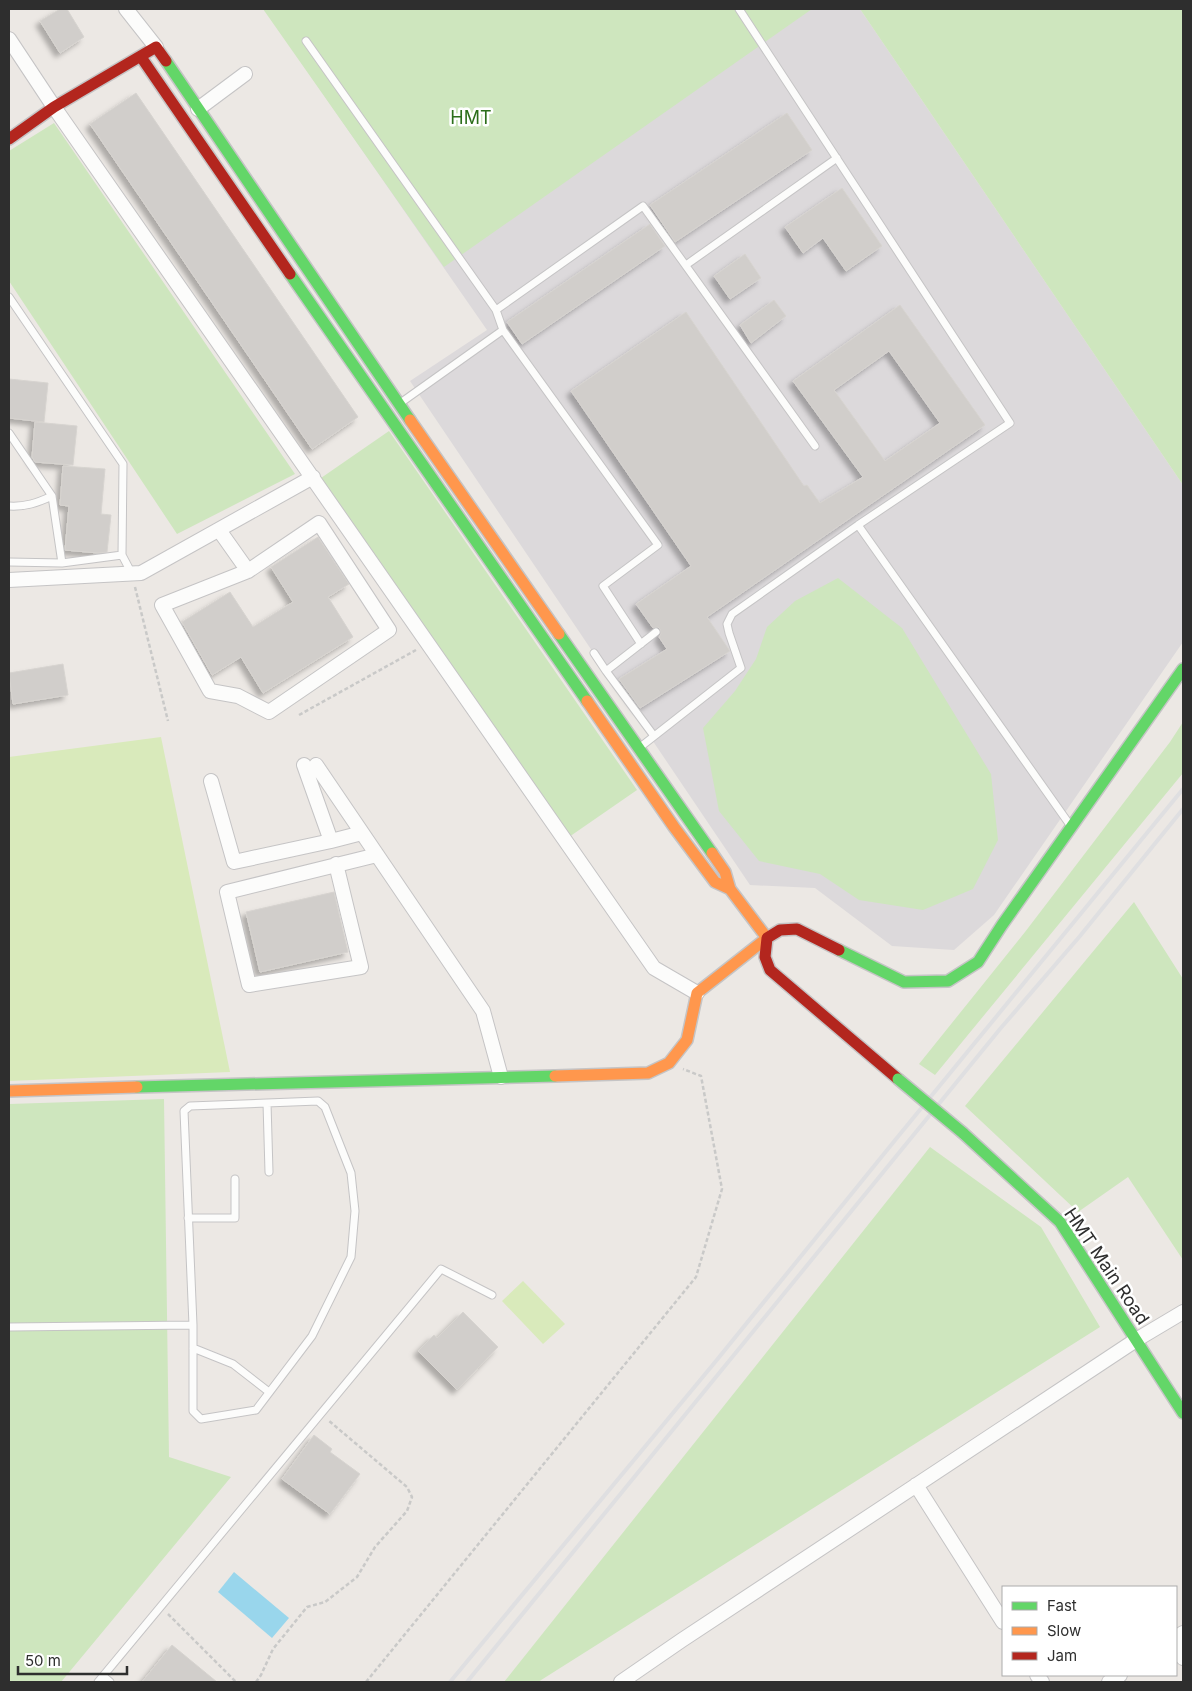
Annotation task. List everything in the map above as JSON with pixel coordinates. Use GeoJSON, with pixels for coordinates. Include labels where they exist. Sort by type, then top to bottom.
{"type":"FeatureCollection","features":[{"type":"Feature","properties":{"kind":"street"},"geometry":{"type":"LineString","coordinates":[[126,9],[156,47],[399,404],[725,872],[730,889],[767,938]]}},
{"type":"Feature","properties":{"kind":"street"},"geometry":{"type":"LineString","coordinates":[[9,39],[54,107],[654,968],[697,993]]}},
{"type":"Feature","properties":{"kind":"street"},"geometry":{"type":"LineString","coordinates":[[9,139],[54,107],[156,47]]}},
{"type":"Feature","properties":{"kind":"street"},"geometry":{"type":"LineString","coordinates":[[141,56],[267,241],[674,827],[715,882],[730,889]]}},
{"type":"Feature","properties":{"kind":"street"},"geometry":{"type":"LineString","coordinates":[[198,109],[245,74]]}},
{"type":"Feature","properties":{"kind":"street"},"geometry":{"type":"LineString","coordinates":[[267,241],[281,231]]}},
{"type":"Feature","properties":{"kind":"street"},"geometry":{"type":"LineString","coordinates":[[9,580],[141,573],[313,477]]}},
{"type":"Feature","properties":{"kind":"street"},"geometry":{"type":"LineString","coordinates":[[319,523],[389,630],[269,712],[238,696],[210,691],[162,605],[248,571],[319,523]]}},
{"type":"Feature","properties":{"kind":"street"},"geometry":{"type":"LineString","coordinates":[[219,530],[248,571]]}},
{"type":"Feature","properties":{"kind":"street"},"geometry":{"type":"LineString","coordinates":[[9,1091],[648,1073],[669,1063],[687,1040],[697,993],[780,930],[797,929],[904,982],[948,981],[978,962],[1183,669]]}},
{"type":"Feature","properties":{"kind":"street"},"geometry":{"type":"LineString","coordinates":[[331,841],[310,765],[362,833],[483,1011],[500,1077]]}},
{"type":"Feature","properties":{"kind":"street"},"geometry":{"type":"LineString","coordinates":[[211,781],[234,862],[362,833]]}},
{"type":"Feature","properties":{"kind":"street"},"geometry":{"type":"LineString","coordinates":[[336,864],[361,967],[248,985],[227,892],[336,864],[377,855]]}},
{"type":"Feature","properties":{"kind":"street","name":"HMT Main Road"},"geometry":{"type":"LineString","coordinates":[[767,938],[765,957],[770,970],[963,1132],[1060,1222],[1183,1413]]}},
{"type":"Feature","properties":{"kind":"street"},"geometry":{"type":"LineString","coordinates":[[622,1682],[916,1485],[1136,1340],[1183,1312]]}},
{"type":"Feature","properties":{"kind":"street"},"geometry":{"type":"LineString","coordinates":[[916,1485],[1002,1620]]}},
{"type":"Feature","properties":{"kind":"lane"},"geometry":{"type":"LineString","coordinates":[[639,748],[741,668],[727,624],[732,614],[858,525],[1010,423],[739,9]]}},
{"type":"Feature","properties":{"kind":"lane"},"geometry":{"type":"LineString","coordinates":[[306,41],[496,310],[504,330],[658,545],[603,586],[641,644]]}},
{"type":"Feature","properties":{"kind":"lane"},"geometry":{"type":"LineString","coordinates":[[686,265],[837,158]]}},
{"type":"Feature","properties":{"kind":"lane"},"geometry":{"type":"LineString","coordinates":[[496,310],[643,206],[815,446]]}},
{"type":"Feature","properties":{"kind":"lane"},"geometry":{"type":"LineString","coordinates":[[9,297],[123,464],[122,555],[132,574]]}},
{"type":"Feature","properties":{"kind":"lane"},"geometry":{"type":"LineString","coordinates":[[399,404],[504,330]]}},
{"type":"Feature","properties":{"kind":"lane"},"geometry":{"type":"LineString","coordinates":[[9,433],[52,496],[62,563]]}},
{"type":"Feature","properties":{"kind":"lane"},"geometry":{"type":"LineString","coordinates":[[9,506],[22,507],[36,504],[52,496]]}},
{"type":"Feature","properties":{"kind":"lane"},"geometry":{"type":"LineString","coordinates":[[858,525],[1071,827]]}},
{"type":"Feature","properties":{"kind":"lane"},"geometry":{"type":"LineString","coordinates":[[9,562],[62,563],[122,555]]}},
{"type":"Feature","properties":{"kind":"lane"},"geometry":{"type":"LineString","coordinates":[[606,671],[656,632]]}},
{"type":"Feature","properties":{"kind":"lane"},"geometry":{"type":"LineString","coordinates":[[594,654],[654,736]]}},
{"type":"Feature","properties":{"kind":"lane"},"geometry":{"type":"LineString","coordinates":[[318,1101],[325,1107],[351,1173],[355,1210],[351,1257],[312,1336],[256,1410],[201,1419],[193,1411],[193,1325],[188,1218],[184,1111],[186,1108],[190,1106],[318,1101]]}},
{"type":"Feature","properties":{"kind":"lane"},"geometry":{"type":"LineString","coordinates":[[267,1103],[269,1172]]}},
{"type":"Feature","properties":{"kind":"lane"},"geometry":{"type":"LineString","coordinates":[[188,1218],[234,1218],[235,1179]]}},
{"type":"Feature","properties":{"kind":"lane"},"geometry":{"type":"LineString","coordinates":[[110,1682],[101,1679],[441,1269],[492,1295]]}},
{"type":"Feature","properties":{"kind":"lane"},"geometry":{"type":"LineString","coordinates":[[9,1327],[193,1325]]}},
{"type":"Feature","properties":{"kind":"lane"},"geometry":{"type":"LineString","coordinates":[[193,1348],[233,1364],[270,1392]]}},
{"type":"Feature","properties":{"kind":"path"},"geometry":{"type":"LineString","coordinates":[[132,574],[168,721]]}},
{"type":"Feature","properties":{"kind":"path"},"geometry":{"type":"LineString","coordinates":[[299,715],[428,643]]}},
{"type":"Feature","properties":{"kind":"path"},"geometry":{"type":"LineString","coordinates":[[366,1682],[696,1277],[722,1189],[701,1076],[669,1063]]}},
{"type":"Feature","properties":{"kind":"path"},"geometry":{"type":"LineString","coordinates":[[256,1682],[273,1649],[308,1607],[325,1602],[357,1577],[375,1548],[407,1511],[412,1497],[407,1486],[321,1414]]}},
{"type":"Feature","properties":{"kind":"path"},"geometry":{"type":"LineString","coordinates":[[161,1606],[236,1682]]}},
{"type":"Feature","properties":{"kind":"shaded area"},"geometry":{"type":"Polygon","coordinates":[[[264,9],[860,9],[1183,485],[1183,642],[994,915],[954,950],[892,946],[815,888],[750,885],[410,381],[487,330],[264,9]]]}},
{"type":"Feature","properties":{"kind":"green space","name":"HMT"},"geometry":{"type":"Polygon","coordinates":[[[263,9],[812,9],[444,267],[263,9]]]}},
{"type":"Feature","properties":{"kind":"green space"},"geometry":{"type":"Polygon","coordinates":[[[860,9],[1183,9],[1183,485],[860,9]]]}},
{"type":"Feature","properties":{"kind":"green space"},"geometry":{"type":"Polygon","coordinates":[[[54,123],[295,474],[177,534],[9,281],[9,151],[54,123]]]}},
{"type":"Feature","properties":{"kind":"green space"},"geometry":{"type":"Polygon","coordinates":[[[389,431],[637,790],[569,837],[321,478],[389,431]]]}},
{"type":"Feature","properties":{"kind":"green space"},"geometry":{"type":"Polygon","coordinates":[[[838,578],[902,628],[991,774],[998,840],[973,889],[923,910],[859,900],[820,874],[759,861],[719,811],[703,728],[735,691],[756,659],[767,627],[795,601],[838,578]]]}},
{"type":"Feature","properties":{"kind":"green space"},"geometry":{"type":"Polygon","coordinates":[[[1183,722],[1183,773],[935,1075],[919,1064],[1025,932],[1170,742],[1183,722]]]}},
{"type":"Feature","properties":{"kind":"green space"},"geometry":{"type":"Polygon","coordinates":[[[161,737],[230,1072],[9,1081],[9,757],[161,737]]]}},
{"type":"Feature","properties":{"kind":"green space"},"geometry":{"type":"Polygon","coordinates":[[[1134,902],[1183,979],[1183,1260],[1128,1177],[1078,1212],[965,1106],[1134,902]]]}},
{"type":"Feature","properties":{"kind":"green space"},"geometry":{"type":"Polygon","coordinates":[[[164,1099],[169,1457],[231,1477],[61,1682],[9,1682],[9,1104],[164,1099]]]}},
{"type":"Feature","properties":{"kind":"green space"},"geometry":{"type":"Polygon","coordinates":[[[930,1147],[1041,1227],[1100,1327],[538,1682],[504,1682],[930,1147]]]}},
{"type":"Feature","properties":{"kind":"green space"},"geometry":{"type":"Polygon","coordinates":[[[523,1281],[565,1324],[543,1344],[502,1301],[523,1281]]]}},
{"type":"Feature","properties":{"kind":"water"},"geometry":{"type":"Polygon","coordinates":[[[234,1572],[289,1618],[272,1638],[218,1592],[234,1572]]]}},
{"type":"Feature","properties":{"kind":"building"},"geometry":{"type":"Polygon","coordinates":[[[60,9],[67,9],[84,37],[60,53],[40,21],[60,9]]]}},
{"type":"Feature","properties":{"kind":"building"},"geometry":{"type":"Polygon","coordinates":[[[136,93],[358,417],[312,449],[90,124],[136,93]]]}},
{"type":"Feature","properties":{"kind":"building"},"geometry":{"type":"Polygon","coordinates":[[[787,113],[812,150],[675,242],[650,205],[787,113]]]}},
{"type":"Feature","properties":{"kind":"building"},"geometry":{"type":"Polygon","coordinates":[[[842,188],[882,246],[846,271],[823,238],[803,253],[785,227],[842,188]]]}},
{"type":"Feature","properties":{"kind":"building"},"geometry":{"type":"Polygon","coordinates":[[[650,224],[665,246],[522,344],[507,322],[650,224]]]}},
{"type":"Feature","properties":{"kind":"building"},"geometry":{"type":"Polygon","coordinates":[[[745,254],[761,278],[730,299],[714,276],[745,254]]]}},
{"type":"Feature","properties":{"kind":"building"},"geometry":{"type":"Polygon","coordinates":[[[774,300],[786,316],[751,343],[740,325],[774,300]]]}},
{"type":"Feature","properties":{"kind":"building"},"geometry":{"type":"Polygon","coordinates":[[[900,305],[985,425],[707,617],[730,651],[640,708],[619,679],[667,649],[659,637],[661,634],[660,629],[658,627],[653,628],[636,604],[691,566],[571,391],[686,312],[804,486],[807,485],[820,503],[863,477],[793,381],[900,305]],[[889,351],[834,390],[885,461],[940,423],[889,351]]]}},
{"type":"Feature","properties":{"kind":"building"},"geometry":{"type":"Polygon","coordinates":[[[9,379],[48,383],[44,422],[9,418],[9,379]]]}},
{"type":"Feature","properties":{"kind":"building"},"geometry":{"type":"Polygon","coordinates":[[[35,422],[77,426],[73,465],[35,462],[32,457],[35,422]]]}},
{"type":"Feature","properties":{"kind":"building"},"geometry":{"type":"Polygon","coordinates":[[[63,466],[105,469],[101,514],[111,515],[107,552],[65,550],[69,506],[60,505],[63,466]]]}},
{"type":"Feature","properties":{"kind":"building"},"geometry":{"type":"Polygon","coordinates":[[[318,537],[349,584],[328,597],[353,637],[263,693],[241,657],[212,675],[182,622],[230,592],[253,627],[293,602],[271,567],[318,537]]]}},
{"type":"Feature","properties":{"kind":"building"},"geometry":{"type":"Polygon","coordinates":[[[63,664],[68,695],[13,704],[9,673],[63,664]]]}},
{"type":"Feature","properties":{"kind":"building"},"geometry":{"type":"Polygon","coordinates":[[[334,892],[348,952],[260,972],[246,912],[334,892]]]}},
{"type":"Feature","properties":{"kind":"building"},"geometry":{"type":"Polygon","coordinates":[[[463,1312],[498,1347],[457,1390],[418,1351],[434,1335],[437,1338],[463,1312]]]}},
{"type":"Feature","properties":{"kind":"building"},"geometry":{"type":"Polygon","coordinates":[[[314,1435],[332,1449],[330,1452],[360,1474],[330,1514],[282,1479],[314,1435]]]}},
{"type":"Feature","properties":{"kind":"building"},"geometry":{"type":"Polygon","coordinates":[[[172,1645],[217,1682],[142,1682],[172,1645]]]}},
{"type":"Feature","properties":{"kind":"railway"},"geometry":{"type":"LineString","coordinates":[[450,1682],[716,1361],[1183,789]]}},
{"type":"Feature","properties":{"kind":"railway"},"geometry":{"type":"LineString","coordinates":[[467,1682],[1000,1029],[1080,936],[1183,809]]}},
{"type":"Feature","properties":{"kind":"traffic: fast"},"geometry":{"type":"LineString","coordinates":[[166,61],[410,420]]}},
{"type":"Feature","properties":{"kind":"traffic: fast"},"geometry":{"type":"LineString","coordinates":[[290,274],[587,701]]}},
{"type":"Feature","properties":{"kind":"traffic: fast"},"geometry":{"type":"LineString","coordinates":[[559,634],[712,853]]}},
{"type":"Feature","properties":{"kind":"traffic: fast"},"geometry":{"type":"LineString","coordinates":[[839,950],[904,982],[948,981],[978,962],[1002,925],[1183,669]]}},
{"type":"Feature","properties":{"kind":"traffic: fast"},"geometry":{"type":"LineString","coordinates":[[137,1087],[555,1076]]}},
{"type":"Feature","properties":{"kind":"traffic: fast"},"geometry":{"type":"LineString","coordinates":[[898,1079],[963,1133]]}},
{"type":"Feature","properties":{"kind":"traffic: fast"},"geometry":{"type":"LineString","coordinates":[[963,1133],[1060,1222],[1183,1413]]}},
{"type":"Feature","properties":{"kind":"traffic: slow"},"geometry":{"type":"LineString","coordinates":[[410,420],[559,634]]}},
{"type":"Feature","properties":{"kind":"traffic: slow"},"geometry":{"type":"LineString","coordinates":[[587,701],[674,827],[715,882],[730,889]]}},
{"type":"Feature","properties":{"kind":"traffic: slow"},"geometry":{"type":"LineString","coordinates":[[555,1076],[648,1073],[669,1063],[687,1040],[697,993],[767,938],[730,889],[725,872],[712,853]]}},
{"type":"Feature","properties":{"kind":"traffic: slow"},"geometry":{"type":"LineString","coordinates":[[9,1091],[137,1087]]}},
{"type":"Feature","properties":{"kind":"traffic: jam"},"geometry":{"type":"LineString","coordinates":[[9,139],[54,107],[156,47],[166,61]]}},
{"type":"Feature","properties":{"kind":"traffic: jam"},"geometry":{"type":"LineString","coordinates":[[141,57],[290,274]]}},
{"type":"Feature","properties":{"kind":"traffic: jam"},"geometry":{"type":"LineString","coordinates":[[839,950],[797,929],[780,930],[767,938],[765,957],[770,970],[898,1079]]}}]}
